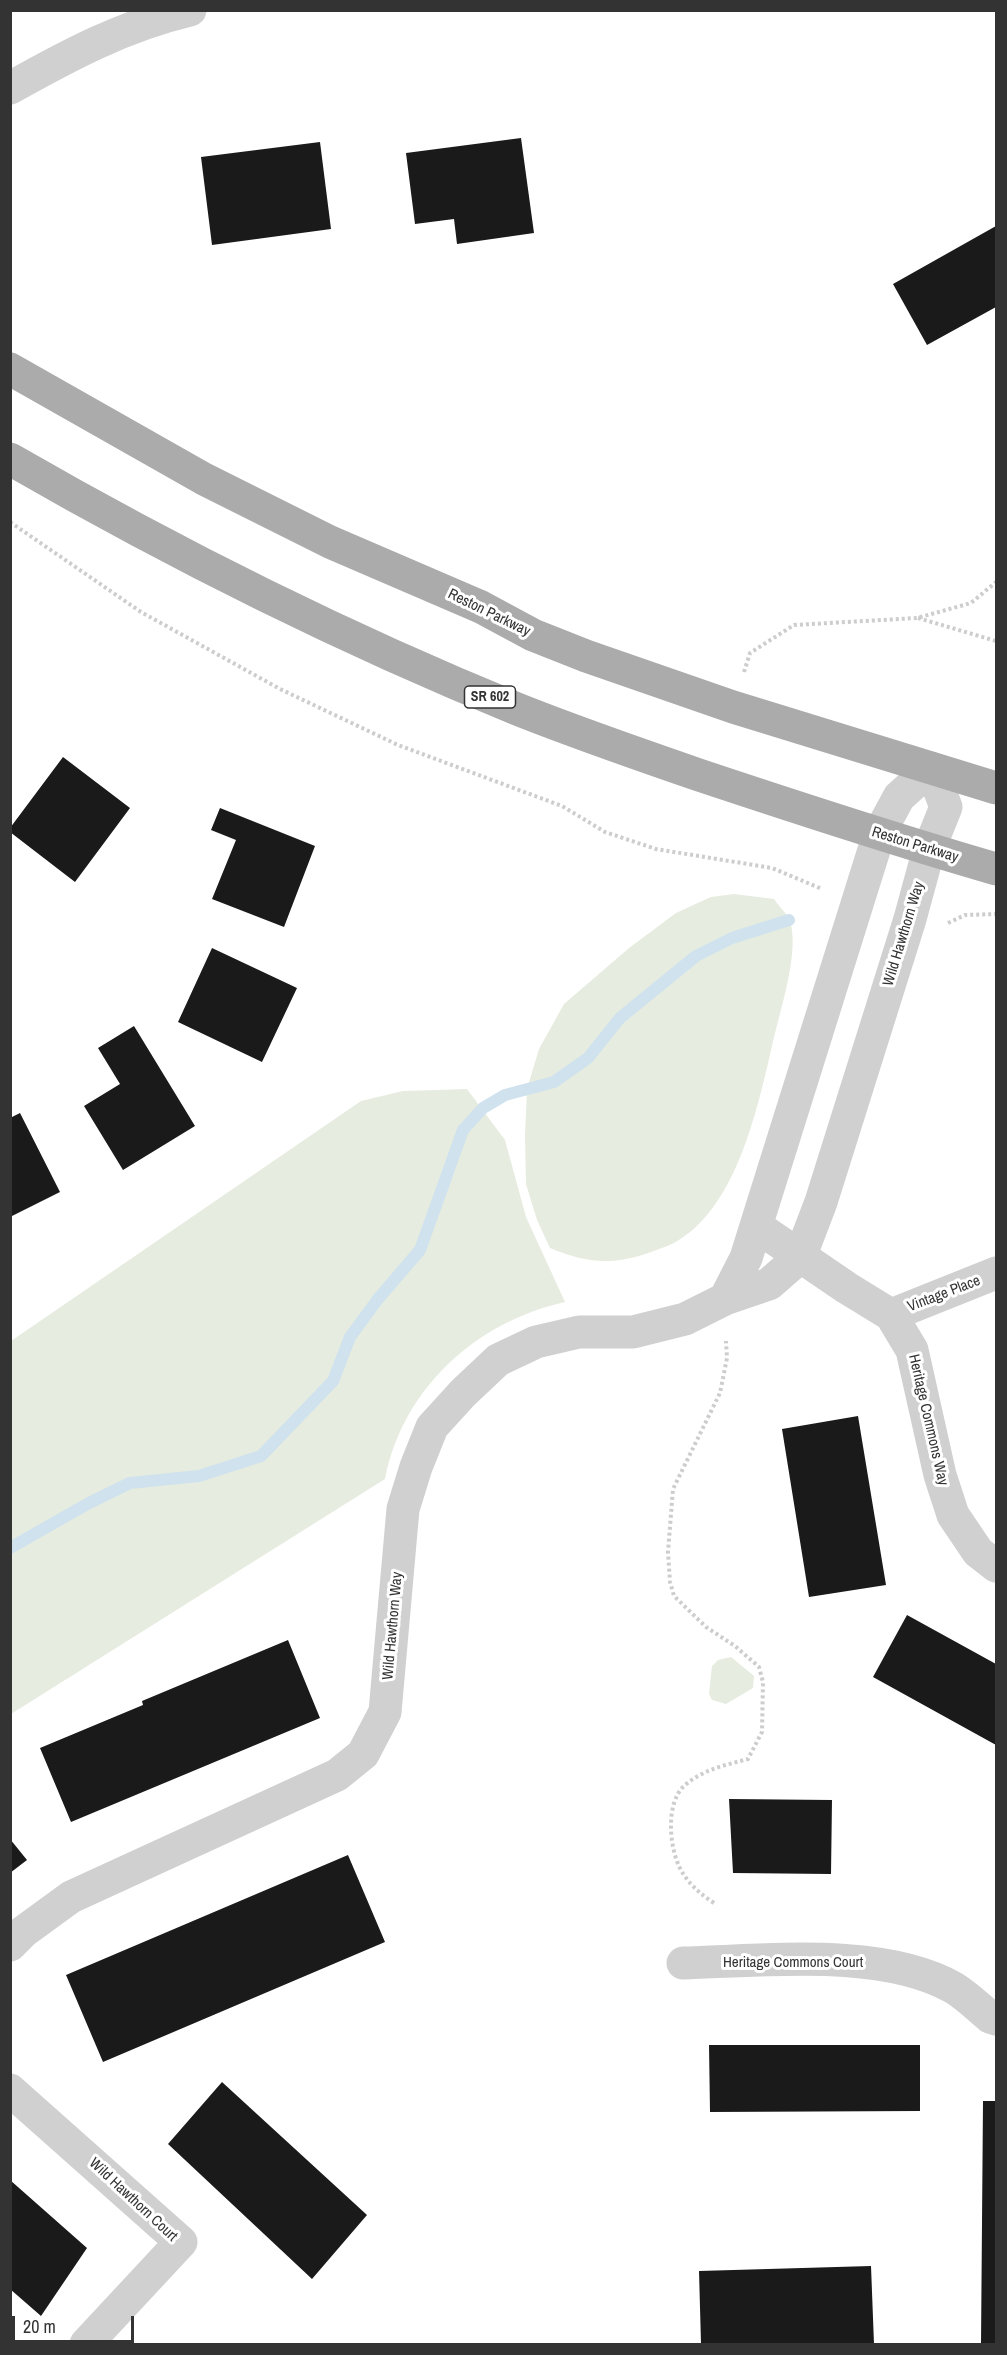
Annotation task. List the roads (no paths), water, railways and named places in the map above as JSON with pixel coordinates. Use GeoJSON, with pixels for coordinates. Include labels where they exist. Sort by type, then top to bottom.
{"type":"FeatureCollection","features":[{"type":"Feature","properties":{"kind":"main road","name":"Reston Parkway"},"geometry":{"type":"LineString","coordinates":[[10,369],[204,479],[330,542],[482,607],[533,634],[586,656],[733,707],[996,788]]}},
{"type":"Feature","properties":{"kind":"main road","name":"Reston Parkway"},"geometry":{"type":"LineString","coordinates":[[10,459],[144,534],[400,660],[612,745],[879,834],[996,869]]}},
{"type":"Feature","properties":{"kind":"street"},"geometry":{"type":"LineString","coordinates":[[10,88],[73,52],[154,19],[190,10]]}},
{"type":"Feature","properties":{"kind":"street"},"geometry":{"type":"LineString","coordinates":[[725,1299],[746,1258],[879,834],[899,797],[931,768]]}},
{"type":"Feature","properties":{"kind":"street","name":"Wild Hawthorn Way"},"geometry":{"type":"LineString","coordinates":[[10,1945],[23,1932],[71,1897],[337,1775],[363,1754],[385,1712],[403,1509],[416,1467],[432,1427],[498,1360],[537,1342],[579,1332],[633,1332],[685,1319],[725,1299],[769,1284],[800,1257],[821,1203],[910,919],[929,849],[946,807],[931,768]]}},
{"type":"Feature","properties":{"kind":"street","name":"Heritage Commons Way"},"geometry":{"type":"LineString","coordinates":[[756,1227],[891,1315],[912,1350],[940,1475],[953,1515],[978,1552],[996,1566]]}},
{"type":"Feature","properties":{"kind":"street","name":"Vintage Place"},"geometry":{"type":"LineString","coordinates":[[891,1315],[996,1274]]}},
{"type":"Feature","properties":{"kind":"street","name":"Heritage Commons Court"},"geometry":{"type":"LineString","coordinates":[[683,1963],[833,1960],[871,1963],[917,1974],[954,1988],[996,2019]]}},
{"type":"Feature","properties":{"kind":"street","name":"Wild Hawthorn Court"},"geometry":{"type":"LineString","coordinates":[[10,2090],[181,2242],[87,2344]]}},
{"type":"Feature","properties":{"kind":"waterway"},"geometry":{"type":"LineString","coordinates":[[10,1548],[89,1503],[130,1483],[199,1476],[261,1456],[333,1381],[350,1337],[378,1299],[420,1250],[463,1130],[483,1108],[505,1095],[554,1082],[588,1058],[620,1018],[696,956],[732,938],[789,920]]}}]}
